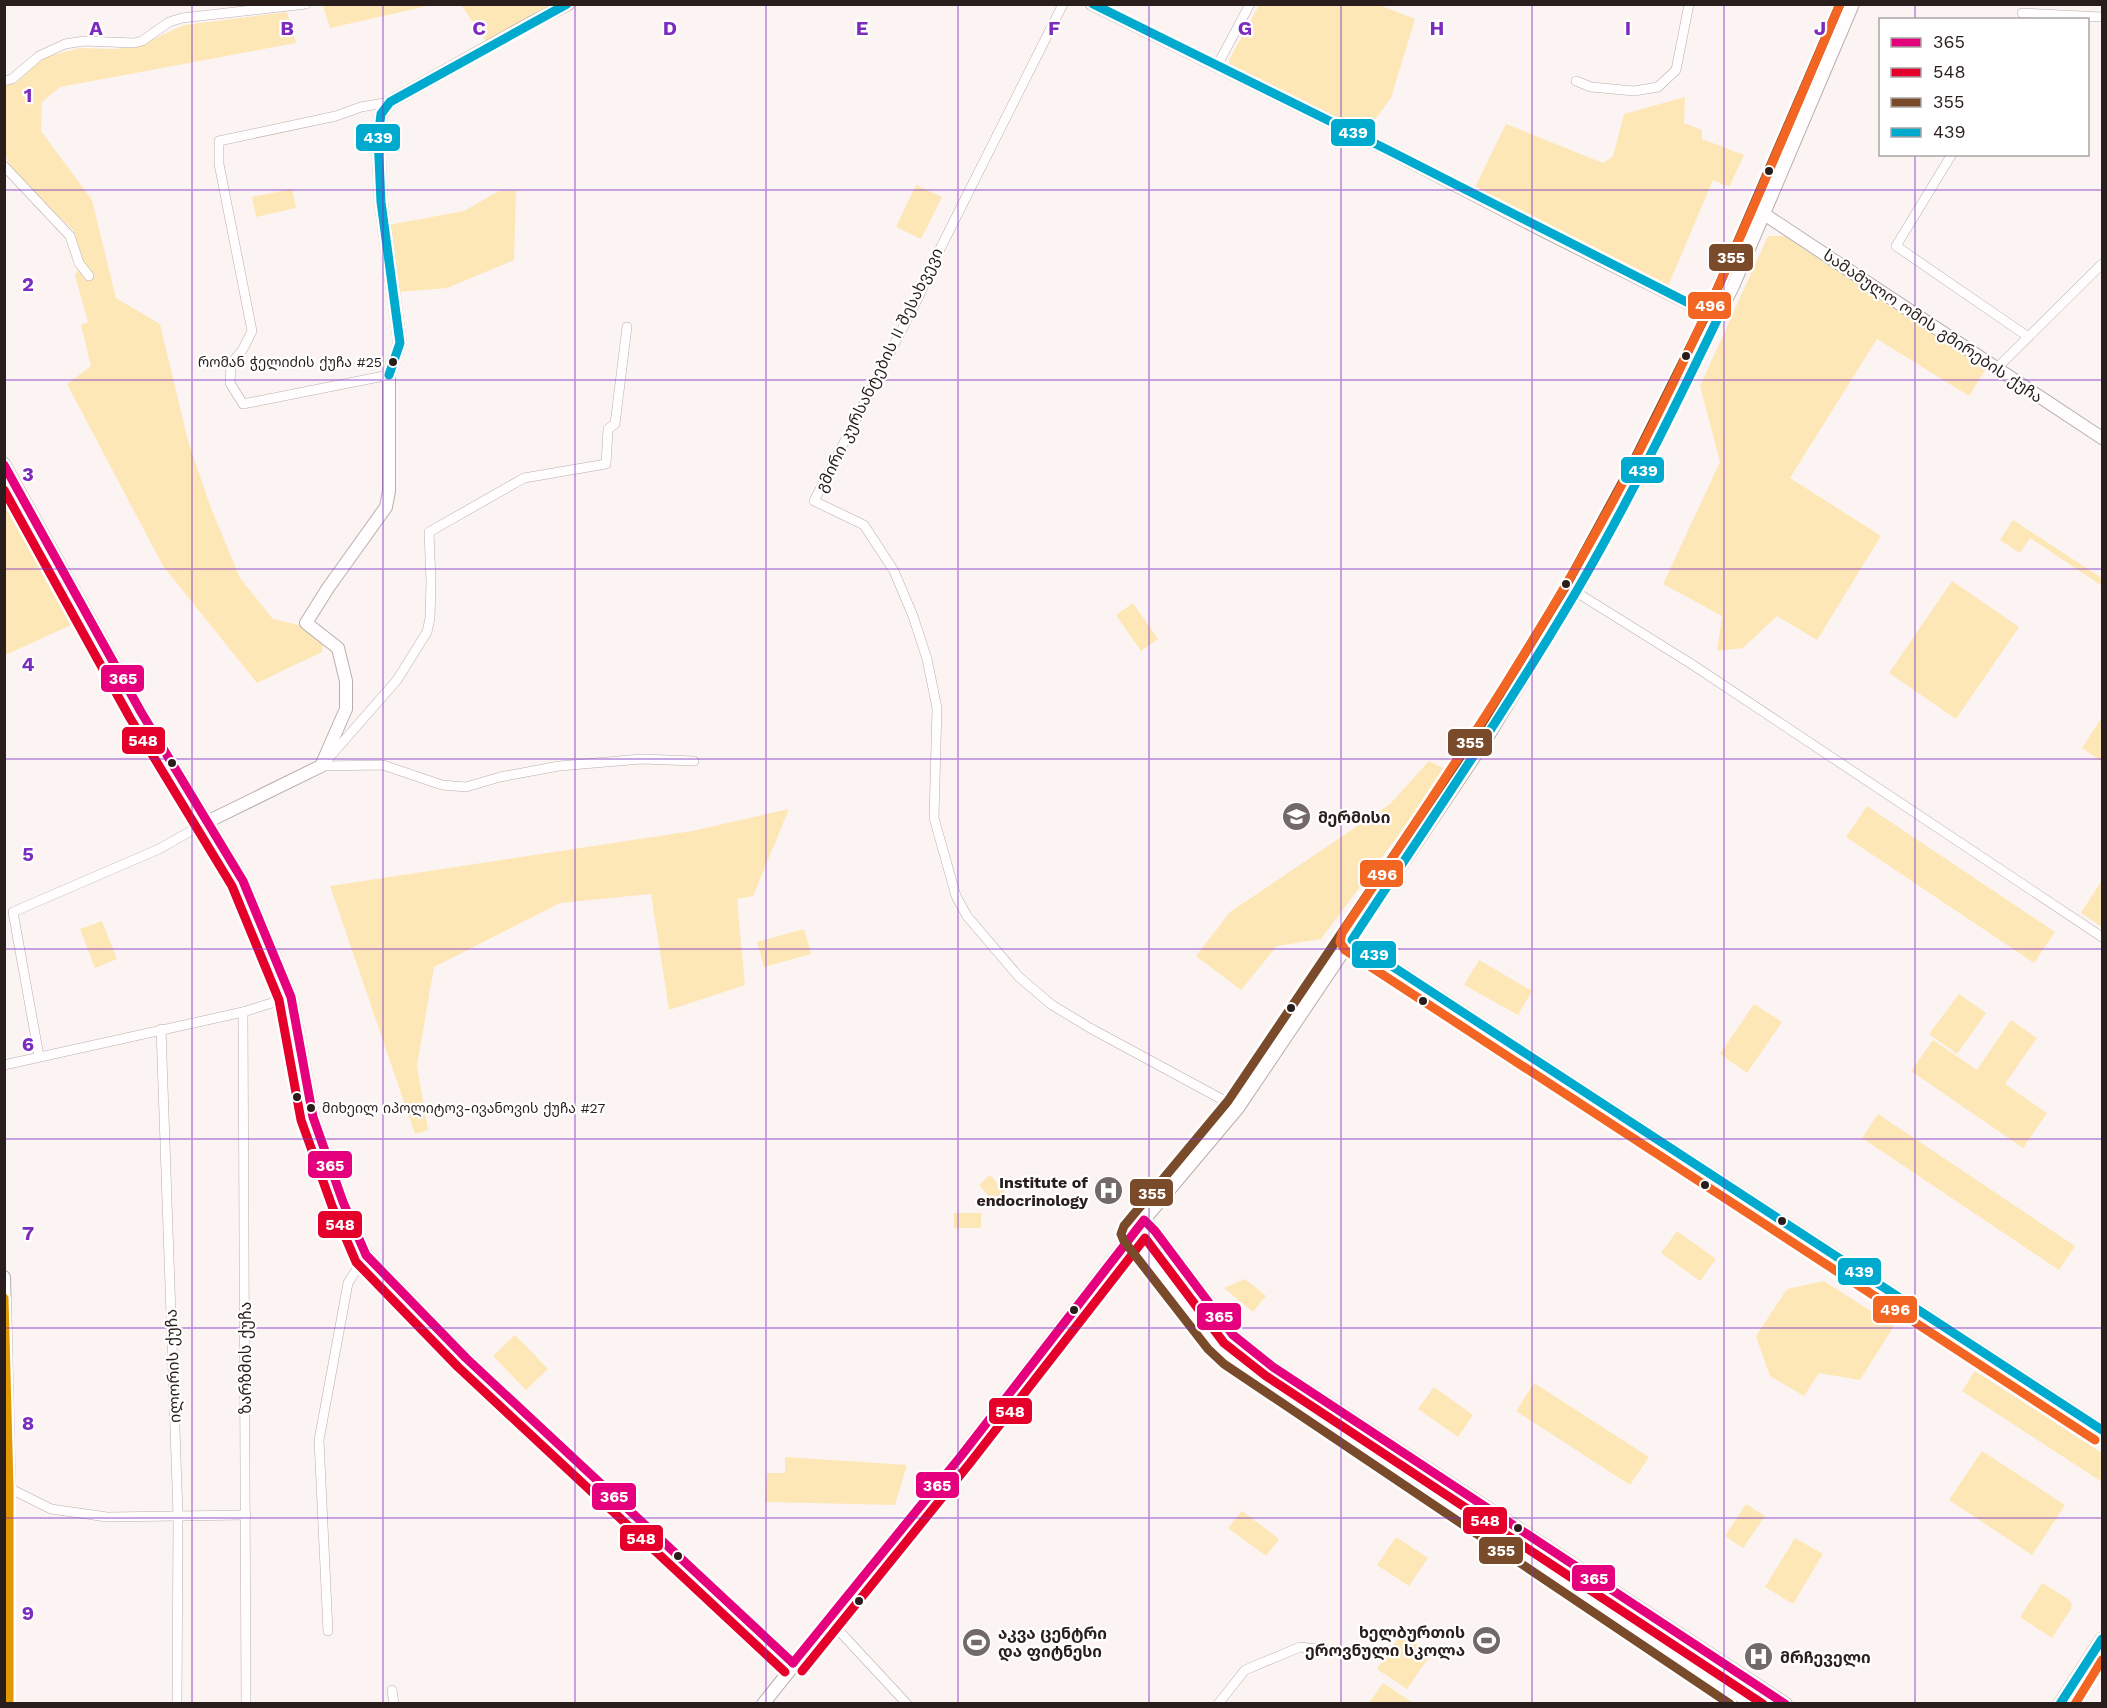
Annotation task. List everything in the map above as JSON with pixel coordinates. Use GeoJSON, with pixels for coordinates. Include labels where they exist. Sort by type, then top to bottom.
{"type":"FeatureCollection","features":[{"type":"Feature","properties":{"kind":"main road"},"geometry":{"type":"LineString","coordinates":[[2060,1704],[2103,1639]]}},
{"type":"Feature","properties":{"kind":"street"},"geometry":{"type":"LineString","coordinates":[[4,81],[12,79],[39,56],[65,44],[84,41],[134,44],[169,22],[182,18],[306,4]]}},
{"type":"Feature","properties":{"kind":"street"},"geometry":{"type":"LineString","coordinates":[[389,375],[243,404],[230,383],[231,364],[243,349],[252,331],[219,164],[219,141],[390,102],[568,4]]}},
{"type":"Feature","properties":{"kind":"street","name":"გმირი კურსანტების II შესახვევი"},"geometry":{"type":"LineString","coordinates":[[1063,4],[919,296],[814,501],[864,525],[894,571],[913,616],[927,659],[937,708],[933,818],[956,896],[967,916],[1019,976],[1052,1005],[1238,1108]]}},
{"type":"Feature","properties":{"kind":"street"},"geometry":{"type":"LineString","coordinates":[[1092,4],[1718,318]]}},
{"type":"Feature","properties":{"kind":"street"},"geometry":{"type":"LineString","coordinates":[[1217,66],[1250,4]]}},
{"type":"Feature","properties":{"kind":"street"},"geometry":{"type":"LineString","coordinates":[[1576,81],[1591,87],[1634,91],[1658,87],[1676,70],[1689,4]]}},
{"type":"Feature","properties":{"kind":"street"},"geometry":{"type":"LineString","coordinates":[[763,1704],[793,1663],[961,1456],[1144,1220],[1238,1108],[1485,741],[1576,592],[1641,474],[1718,318],[1853,4]]}},
{"type":"Feature","properties":{"kind":"street"},"geometry":{"type":"LineString","coordinates":[[2022,12],[2103,17]]}},
{"type":"Feature","properties":{"kind":"street"},"geometry":{"type":"LineString","coordinates":[[321,766],[346,709],[346,681],[338,648],[306,623],[386,507],[389,491],[389,375],[400,343],[381,202],[378,137],[381,114],[390,102]]}},
{"type":"Feature","properties":{"kind":"street"},"geometry":{"type":"LineString","coordinates":[[1951,156],[1896,246],[2027,336]]}},
{"type":"Feature","properties":{"kind":"street"},"geometry":{"type":"LineString","coordinates":[[4,166],[70,236],[78,263],[89,276]]}},
{"type":"Feature","properties":{"kind":"street","name":"სამამულო ომის გმირების ქუჩა"},"geometry":{"type":"LineString","coordinates":[[1764,214],[2103,438]]}},
{"type":"Feature","properties":{"kind":"street"},"geometry":{"type":"LineString","coordinates":[[1997,368],[2027,336],[2103,264]]}},
{"type":"Feature","properties":{"kind":"street"},"geometry":{"type":"LineString","coordinates":[[39,1056],[13,912],[159,849],[207,822],[321,766],[397,680],[427,632],[431,591],[429,532],[524,478],[606,464],[608,429],[615,424],[627,327]]}},
{"type":"Feature","properties":{"kind":"street"},"geometry":{"type":"LineString","coordinates":[[4,464],[141,712],[243,881],[291,997],[313,1117],[343,1202],[366,1255],[466,1358],[793,1663]]}},
{"type":"Feature","properties":{"kind":"street"},"geometry":{"type":"LineString","coordinates":[[1576,592],[1693,665],[2103,938]]}},
{"type":"Feature","properties":{"kind":"street"},"geometry":{"type":"LineString","coordinates":[[321,766],[383,765],[442,785],[466,787],[500,777],[559,766],[642,759],[694,761]]}},
{"type":"Feature","properties":{"kind":"street"},"geometry":{"type":"LineString","coordinates":[[1352,940],[2103,1430]]}},
{"type":"Feature","properties":{"kind":"street"},"geometry":{"type":"LineString","coordinates":[[4,1065],[243,1012],[291,997]]}},
{"type":"Feature","properties":{"kind":"street","name":"ზარზმის ქუჩა"},"geometry":{"type":"LineString","coordinates":[[243,1012],[246,1704]]}},
{"type":"Feature","properties":{"kind":"street","name":"ილორის ქუჩა"},"geometry":{"type":"LineString","coordinates":[[161,1029],[178,1515],[177,1704]]}},
{"type":"Feature","properties":{"kind":"street"},"geometry":{"type":"LineString","coordinates":[[1144,1220],[1233,1335],[1273,1367],[1601,1582],[1771,1699],[1786,1704]]}},
{"type":"Feature","properties":{"kind":"street"},"geometry":{"type":"LineString","coordinates":[[1133,1234],[1217,1342],[1231,1355],[1752,1704]]}},
{"type":"Feature","properties":{"kind":"street"},"geometry":{"type":"LineString","coordinates":[[328,1631],[319,1440],[348,1283],[366,1255]]}},
{"type":"Feature","properties":{"kind":"street"},"geometry":{"type":"LineString","coordinates":[[1172,1283],[1186,1272]]}},
{"type":"Feature","properties":{"kind":"street"},"geometry":{"type":"LineString","coordinates":[[4,1277],[9,1704]]}},
{"type":"Feature","properties":{"kind":"street"},"geometry":{"type":"LineString","coordinates":[[1266,1380],[1273,1367]]}},
{"type":"Feature","properties":{"kind":"street"},"geometry":{"type":"LineString","coordinates":[[1341,1430],[1349,1417]]}},
{"type":"Feature","properties":{"kind":"street"},"geometry":{"type":"LineString","coordinates":[[7,1488],[51,1509],[107,1517],[246,1515]]}},
{"type":"Feature","properties":{"kind":"street"},"geometry":{"type":"LineString","coordinates":[[1591,1596],[1601,1582]]}},
{"type":"Feature","properties":{"kind":"street"},"geometry":{"type":"LineString","coordinates":[[829,1620],[907,1704]]}},
{"type":"Feature","properties":{"kind":"street"},"geometry":{"type":"LineString","coordinates":[[1218,1704],[1245,1670],[1300,1647],[1325,1650]]}},
{"type":"Feature","properties":{"kind":"street"},"geometry":{"type":"LineString","coordinates":[[392,1690],[394,1704]]}},
{"type":"Feature","properties":{"kind":"shaded area"},"geometry":{"type":"Polygon","coordinates":[[[432,5],[330,28],[323,6],[432,5]]]}},
{"type":"Feature","properties":{"kind":"shaded area"},"geometry":{"type":"Polygon","coordinates":[[[461,5],[555,5],[486,41],[461,5]]]}},
{"type":"Feature","properties":{"kind":"shaded area"},"geometry":{"type":"Polygon","coordinates":[[[1259,5],[1379,5],[1415,19],[1391,98],[1365,133],[1229,67],[1229,60],[1259,5]]]}},
{"type":"Feature","properties":{"kind":"shaded area"},"geometry":{"type":"Polygon","coordinates":[[[287,12],[296,43],[60,87],[42,102],[41,131],[92,200],[116,298],[160,324],[188,441],[211,508],[240,578],[273,619],[307,627],[323,642],[322,652],[257,683],[163,566],[67,384],[91,366],[81,325],[88,322],[75,276],[82,261],[74,231],[14,173],[5,155],[4,86],[16,83],[42,58],[79,48],[116,49],[138,46],[184,25],[287,12]]]}},
{"type":"Feature","properties":{"kind":"shaded area"},"geometry":{"type":"Polygon","coordinates":[[[1685,97],[1684,123],[1702,130],[1702,139],[1744,155],[1729,187],[1713,180],[1668,286],[1474,189],[1506,124],[1603,163],[1613,156],[1624,114],[1685,97]]]}},
{"type":"Feature","properties":{"kind":"shaded area"},"geometry":{"type":"Polygon","coordinates":[[[916,185],[942,197],[921,239],[896,227],[916,185]]]}},
{"type":"Feature","properties":{"kind":"shaded area"},"geometry":{"type":"Polygon","coordinates":[[[292,189],[296,208],[256,217],[252,197],[292,189]]]}},
{"type":"Feature","properties":{"kind":"shaded area"},"geometry":{"type":"Polygon","coordinates":[[[499,191],[516,191],[514,260],[447,288],[399,292],[388,225],[464,211],[499,191]]]}},
{"type":"Feature","properties":{"kind":"shaded area"},"geometry":{"type":"Polygon","coordinates":[[[1768,236],[1784,236],[1986,369],[1969,396],[1877,339],[1790,478],[1881,536],[1817,640],[1777,616],[1743,648],[1717,651],[1722,616],[1663,584],[1720,462],[1700,386],[1768,236]]]}},
{"type":"Feature","properties":{"kind":"shaded area"},"geometry":{"type":"Polygon","coordinates":[[[5,489],[78,622],[4,655],[5,489]]]}},
{"type":"Feature","properties":{"kind":"shaded area"},"geometry":{"type":"Polygon","coordinates":[[[2013,520],[2102,578],[2102,586],[2030,538],[2020,553],[2000,540],[2013,520]]]}},
{"type":"Feature","properties":{"kind":"shaded area"},"geometry":{"type":"Polygon","coordinates":[[[1952,581],[2019,627],[1956,719],[1889,673],[1952,581]]]}},
{"type":"Feature","properties":{"kind":"shaded area"},"geometry":{"type":"Polygon","coordinates":[[[1133,603],[1158,639],[1141,651],[1116,615],[1133,603]]]}},
{"type":"Feature","properties":{"kind":"shaded area"},"geometry":{"type":"Polygon","coordinates":[[[2102,717],[2102,762],[2082,748],[2102,717]]]}},
{"type":"Feature","properties":{"kind":"shaded area"},"geometry":{"type":"Polygon","coordinates":[[[1429,761],[1447,770],[1321,939],[1277,946],[1241,990],[1196,956],[1230,912],[1390,804],[1429,761]]]}},
{"type":"Feature","properties":{"kind":"shaded area"},"geometry":{"type":"Polygon","coordinates":[[[1867,806],[2055,932],[2034,963],[1846,837],[1867,806]]]}},
{"type":"Feature","properties":{"kind":"shaded area"},"geometry":{"type":"Polygon","coordinates":[[[789,809],[753,896],[737,899],[745,985],[669,1010],[651,894],[560,903],[434,967],[417,1066],[428,1130],[415,1134],[330,886],[692,831],[789,809]]]}},
{"type":"Feature","properties":{"kind":"shaded area"},"geometry":{"type":"Polygon","coordinates":[[[2102,880],[2102,927],[2081,913],[2102,880]]]}},
{"type":"Feature","properties":{"kind":"shaded area"},"geometry":{"type":"Polygon","coordinates":[[[102,921],[117,959],[95,968],[80,929],[102,921]]]}},
{"type":"Feature","properties":{"kind":"shaded area"},"geometry":{"type":"Polygon","coordinates":[[[804,929],[811,954],[764,967],[757,942],[804,929]]]}},
{"type":"Feature","properties":{"kind":"shaded area"},"geometry":{"type":"Polygon","coordinates":[[[1479,960],[1532,991],[1518,1015],[1464,985],[1479,960]]]}},
{"type":"Feature","properties":{"kind":"shaded area"},"geometry":{"type":"Polygon","coordinates":[[[1959,994],[1986,1013],[1957,1054],[1929,1034],[1959,994]]]}},
{"type":"Feature","properties":{"kind":"shaded area"},"geometry":{"type":"Polygon","coordinates":[[[1754,1004],[1782,1022],[1747,1073],[1720,1054],[1754,1004]]]}},
{"type":"Feature","properties":{"kind":"shaded area"},"geometry":{"type":"Polygon","coordinates":[[[2011,1020],[2037,1038],[2005,1084],[2047,1113],[2023,1148],[1911,1071],[1933,1040],[1977,1070],[2011,1020]]]}},
{"type":"Feature","properties":{"kind":"shaded area"},"geometry":{"type":"Polygon","coordinates":[[[1878,1114],[2075,1246],[2059,1270],[1862,1138],[1878,1114]]]}},
{"type":"Feature","properties":{"kind":"shaded area"},"geometry":{"type":"Polygon","coordinates":[[[990,1175],[1007,1195],[996,1204],[979,1185],[990,1175]]]}},
{"type":"Feature","properties":{"kind":"shaded area"},"geometry":{"type":"Polygon","coordinates":[[[954,1213],[981,1213],[981,1228],[954,1228],[954,1213]]]}},
{"type":"Feature","properties":{"kind":"shaded area"},"geometry":{"type":"Polygon","coordinates":[[[1677,1231],[1716,1259],[1700,1281],[1661,1253],[1677,1231]]]}},
{"type":"Feature","properties":{"kind":"shaded area"},"geometry":{"type":"Polygon","coordinates":[[[1245,1279],[1266,1296],[1253,1312],[1224,1288],[1245,1279]]]}},
{"type":"Feature","properties":{"kind":"shaded area"},"geometry":{"type":"Polygon","coordinates":[[[1184,1280],[1215,1321],[1264,1365],[1261,1370],[1228,1344],[1181,1282],[1184,1280]]]}},
{"type":"Feature","properties":{"kind":"shaded area"},"geometry":{"type":"Polygon","coordinates":[[[1824,1281],[1894,1326],[1860,1380],[1819,1373],[1804,1396],[1770,1376],[1756,1336],[1787,1289],[1824,1281]]]}},
{"type":"Feature","properties":{"kind":"shaded area"},"geometry":{"type":"Polygon","coordinates":[[[515,1335],[548,1369],[526,1390],[493,1356],[515,1335]]]}},
{"type":"Feature","properties":{"kind":"shaded area"},"geometry":{"type":"Polygon","coordinates":[[[1975,1371],[2102,1453],[2102,1482],[1962,1391],[1975,1371]]]}},
{"type":"Feature","properties":{"kind":"shaded area"},"geometry":{"type":"Polygon","coordinates":[[[1534,1383],[1649,1457],[1630,1485],[1516,1411],[1534,1383]]]}},
{"type":"Feature","properties":{"kind":"shaded area"},"geometry":{"type":"Polygon","coordinates":[[[1434,1387],[1473,1415],[1458,1437],[1418,1409],[1434,1387]]]}},
{"type":"Feature","properties":{"kind":"shaded area"},"geometry":{"type":"Polygon","coordinates":[[[1982,1451],[2065,1505],[2032,1555],[1949,1500],[1982,1451]]]}},
{"type":"Feature","properties":{"kind":"shaded area"},"geometry":{"type":"Polygon","coordinates":[[[785,1457],[907,1465],[895,1505],[765,1502],[767,1473],[785,1473],[785,1457]]]}},
{"type":"Feature","properties":{"kind":"shaded area"},"geometry":{"type":"Polygon","coordinates":[[[1746,1504],[1765,1516],[1743,1548],[1725,1536],[1746,1504]]]}},
{"type":"Feature","properties":{"kind":"shaded area"},"geometry":{"type":"Polygon","coordinates":[[[1242,1511],[1279,1539],[1266,1556],[1228,1528],[1242,1511]]]}},
{"type":"Feature","properties":{"kind":"shaded area"},"geometry":{"type":"Polygon","coordinates":[[[1396,1537],[1428,1558],[1409,1586],[1377,1565],[1396,1537]]]}},
{"type":"Feature","properties":{"kind":"shaded area"},"geometry":{"type":"Polygon","coordinates":[[[1795,1538],[1823,1554],[1793,1604],[1765,1587],[1795,1538]]]}},
{"type":"Feature","properties":{"kind":"shaded area"},"geometry":{"type":"Polygon","coordinates":[[[2042,1583],[2067,1598],[2072,1604],[2052,1638],[2020,1617],[2042,1583]]]}},
{"type":"Feature","properties":{"kind":"shaded area"},"geometry":{"type":"Polygon","coordinates":[[[1401,1634],[1431,1654],[1407,1689],[1377,1669],[1401,1634]]]}},
{"type":"Feature","properties":{"kind":"shaded area"},"geometry":{"type":"Polygon","coordinates":[[[1383,1683],[1413,1703],[1369,1703],[1383,1683]]]}},
{"type":"Feature","properties":{"kind":"transit line","name":"439"},"geometry":{"type":"LineString","coordinates":[[389,375],[400,343],[381,202],[378,137],[381,114],[390,102],[567,4]]}},
{"type":"Feature","properties":{"kind":"transit line","name":"439"},"geometry":{"type":"LineString","coordinates":[[1093,4],[1388,150],[1718,318],[1632,491],[1576,592],[1494,724],[1352,940],[2102,1430]]}},
{"type":"Feature","properties":{"kind":"transit line","name":"355"},"geometry":{"type":"LineString","coordinates":[[1730,1704],[1224,1364],[1208,1349],[1124,1241],[1121,1234],[1124,1226],[1228,1101],[1475,735],[1566,586],[1630,468],[1707,313],[1840,4]]}},
{"type":"Feature","properties":{"kind":"transit line","name":"496"},"geometry":{"type":"LineString","coordinates":[[1840,4],[1687,355],[1630,469],[1564,589],[1529,647],[1342,933],[1340,942],[1345,950],[2095,1440]]}},
{"type":"Feature","properties":{"kind":"transit line","name":"365"},"geometry":{"type":"LineString","coordinates":[[4,465],[141,712],[243,881],[291,997],[313,1117],[343,1202],[366,1255],[466,1358],[793,1663]]}},
{"type":"Feature","properties":{"kind":"transit line","name":"548"},"geometry":{"type":"LineString","coordinates":[[4,490],[130,718],[232,886],[279,1000],[301,1120],[332,1206],[356,1262],[458,1367],[785,1672]]}},
{"type":"Feature","properties":{"kind":"transit line","name":"365"},"geometry":{"type":"LineString","coordinates":[[793,1663],[961,1456],[1144,1220],[1155,1231],[1233,1335],[1273,1367],[1785,1704]]}},
{"type":"Feature","properties":{"kind":"transit line","name":"548"},"geometry":{"type":"LineString","coordinates":[[802,1671],[970,1463],[1145,1238],[1224,1343],[1266,1376],[1763,1704]]}},
{"type":"Feature","properties":{"kind":"transit line"},"geometry":{"type":"LineString","coordinates":[[4,1298],[9,1488],[9,1704]]}},
{"type":"Feature","properties":{"kind":"transit line","name":"439"},"geometry":{"type":"LineString","coordinates":[[2060,1704],[2102,1639]]}},
{"type":"Feature","properties":{"kind":"transit line","name":"496"},"geometry":{"type":"LineString","coordinates":[[2075,1704],[2102,1660]]}},
{"type":"Feature","properties":{"kind":"place","name":"რომან ჭელიძის ქუჩა #25"},"geometry":{"type":"Point","coordinates":[393,362]}},
{"type":"Feature","properties":{"kind":"place","name":"მერმისი"},"geometry":{"type":"Point","coordinates":[1297,817]}},
{"type":"Feature","properties":{"kind":"place","name":"მიხეილ იპოლიტოვ-ივანოვის ქუჩა #27"},"geometry":{"type":"Point","coordinates":[311,1108]}},
{"type":"Feature","properties":{"kind":"place","name":"Institute of endocrinology"},"geometry":{"type":"Point","coordinates":[1109,1191]}},
{"type":"Feature","properties":{"kind":"place","name":"ხელბურთის ეროვნული სკოლა"},"geometry":{"type":"Point","coordinates":[1486,1641]}},
{"type":"Feature","properties":{"kind":"place","name":"აკვა ცენტრი და ფიტნესი"},"geometry":{"type":"Point","coordinates":[977,1642]}},
{"type":"Feature","properties":{"kind":"place","name":"მრჩეველი"},"geometry":{"type":"Point","coordinates":[1759,1657]}}]}
